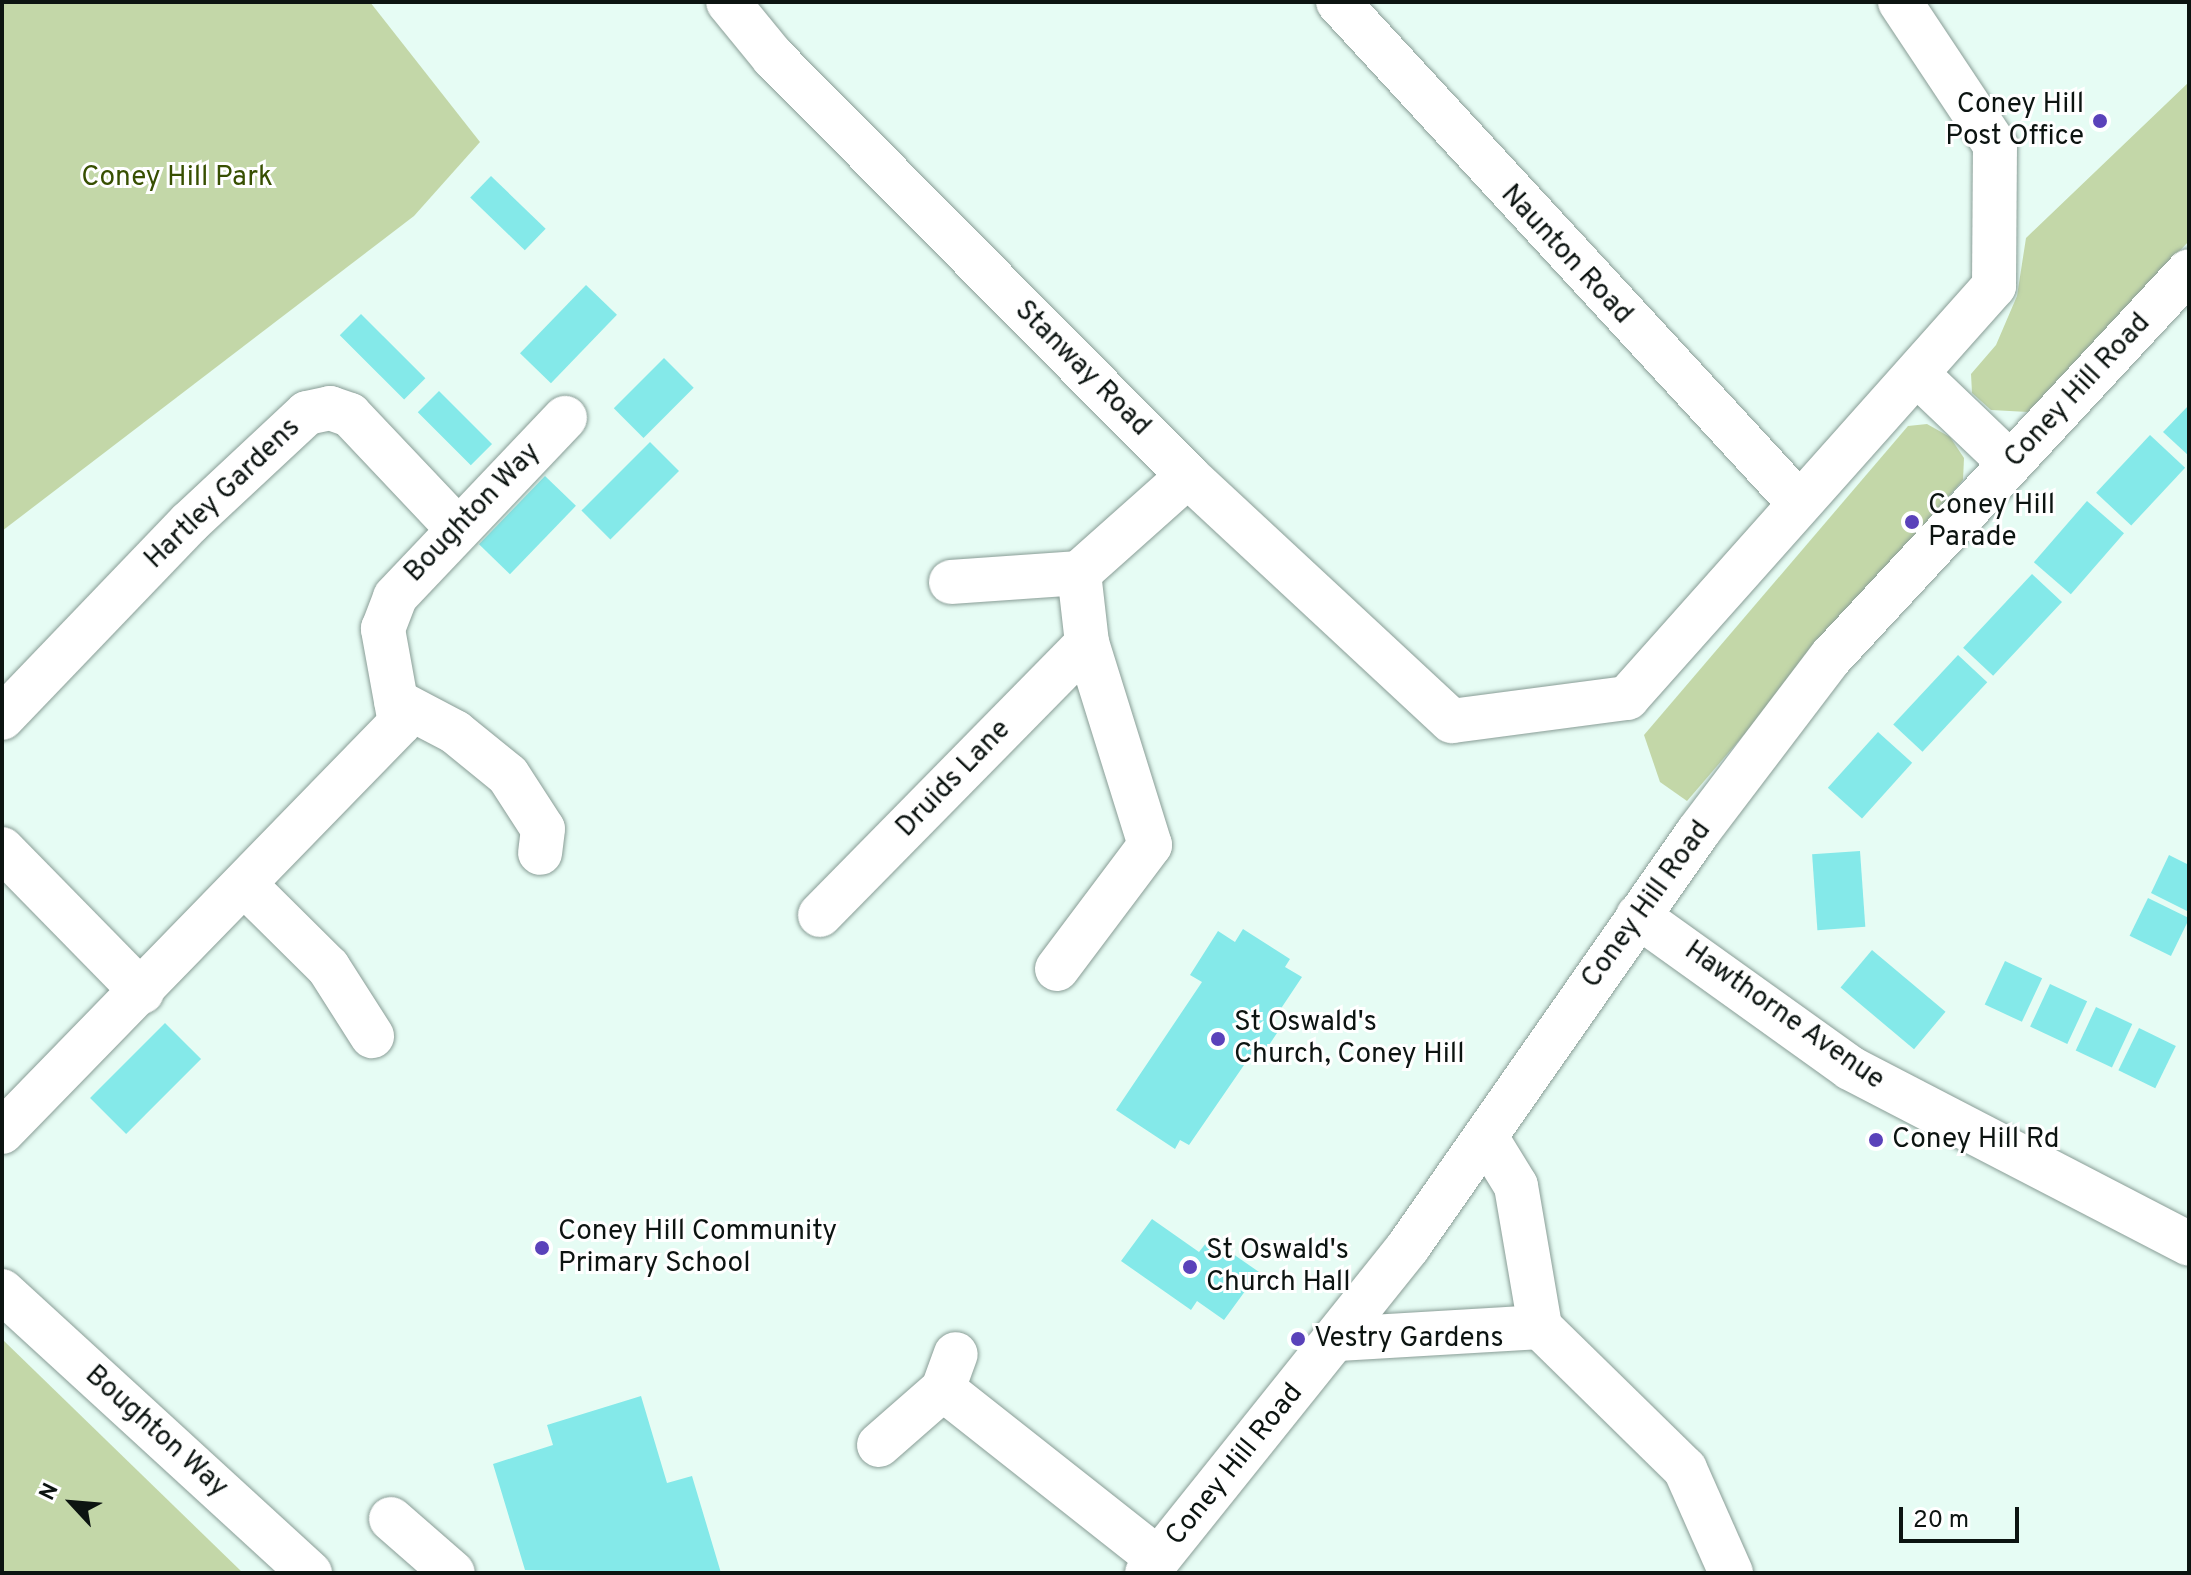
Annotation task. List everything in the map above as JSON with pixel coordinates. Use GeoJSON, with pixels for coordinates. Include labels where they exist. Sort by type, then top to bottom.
{"type":"FeatureCollection","features":[{"type":"Feature","properties":{"kind":"street","name":"Stanway Road"},"geometry":{"type":"LineString","coordinates":[[728,2],[773,57],[1188,476],[1452,721],[1627,698],[1799,503]]}},
{"type":"Feature","properties":{"kind":"street","name":"Naunton Road"},"geometry":{"type":"LineString","coordinates":[[1338,2],[1799,503]]}},
{"type":"Feature","properties":{"kind":"street"},"geometry":{"type":"LineString","coordinates":[[1799,503],[1920,377],[1994,286],[1995,145],[1900,2]]}},
{"type":"Feature","properties":{"kind":"street","name":"Coney Hill Road"},"geometry":{"type":"LineString","coordinates":[[1153,1566],[1339,1339],[1486,1137],[1638,916],[1831,657],[2189,271]]}},
{"type":"Feature","properties":{"kind":"street"},"geometry":{"type":"LineString","coordinates":[[1920,377],[2010,463]]}},
{"type":"Feature","properties":{"kind":"street","name":"Hartley Gardens"},"geometry":{"type":"LineString","coordinates":[[2,718],[189,523],[307,413],[330,408],[350,415],[456,527]]}},
{"type":"Feature","properties":{"kind":"street","name":"Boughton Way"},"geometry":{"type":"LineString","coordinates":[[2,1132],[142,992],[400,723],[383,629],[395,597],[456,527],[565,418]]}},
{"type":"Feature","properties":{"kind":"street"},"geometry":{"type":"LineString","coordinates":[[951,582],[1079,573],[1188,476]]}},
{"type":"Feature","properties":{"kind":"street"},"geometry":{"type":"LineString","coordinates":[[1057,969],[1150,845],[1087,643],[1079,573]]}},
{"type":"Feature","properties":{"kind":"street","name":"Druids Lane"},"geometry":{"type":"LineString","coordinates":[[820,915],[1087,643]]}},
{"type":"Feature","properties":{"kind":"street"},"geometry":{"type":"LineString","coordinates":[[396,701],[455,732],[508,775],[539,818],[540,853]]}},
{"type":"Feature","properties":{"kind":"street"},"geometry":{"type":"LineString","coordinates":[[2,849],[142,992]]}},
{"type":"Feature","properties":{"kind":"street"},"geometry":{"type":"LineString","coordinates":[[245,885],[328,967],[372,1036]]}},
{"type":"Feature","properties":{"kind":"street","name":"Hawthorne Avenue"},"geometry":{"type":"LineString","coordinates":[[1638,916],[1850,1068],[2189,1244]]}},
{"type":"Feature","properties":{"kind":"street"},"geometry":{"type":"LineString","coordinates":[[1486,1137],[1516,1186],[1540,1327],[1685,1469],[1731,1573]]}},
{"type":"Feature","properties":{"kind":"street","name":"Boughton Way"},"geometry":{"type":"LineString","coordinates":[[2,1291],[310,1573]]}},
{"type":"Feature","properties":{"kind":"street"},"geometry":{"type":"LineString","coordinates":[[1339,1339],[1540,1327]]}},
{"type":"Feature","properties":{"kind":"street"},"geometry":{"type":"LineString","coordinates":[[879,1445],[950,1372],[1153,1566]]}},
{"type":"Feature","properties":{"kind":"street"},"geometry":{"type":"LineString","coordinates":[[391,1519],[453,1573]]}},
{"type":"Feature","properties":{"kind":"green space","name":"Coney Hill Park"},"geometry":{"type":"Polygon","coordinates":[[[2,2],[370,2],[480,142],[414,216],[2,531],[2,2]]]}},
{"type":"Feature","properties":{"kind":"green space"},"geometry":{"type":"Polygon","coordinates":[[[2189,82],[2189,241],[2028,412],[1991,410],[1972,393],[1971,374],[1996,345],[2017,296],[2026,238],[2189,82]]]}},
{"type":"Feature","properties":{"kind":"green space"},"geometry":{"type":"Polygon","coordinates":[[[1927,424],[1950,437],[1964,458],[1963,480],[1687,801],[1660,782],[1644,735],[1908,426],[1927,424]]]}},
{"type":"Feature","properties":{"kind":"green space"},"geometry":{"type":"Polygon","coordinates":[[[2,1339],[243,1573],[2,1573],[2,1339]]]}},
{"type":"Feature","properties":{"kind":"building"},"geometry":{"type":"Polygon","coordinates":[[[491,176],[546,229],[525,250],[470,198],[491,176]]]}},
{"type":"Feature","properties":{"kind":"building"},"geometry":{"type":"Polygon","coordinates":[[[586,285],[617,315],[551,383],[520,353],[586,285]]]}},
{"type":"Feature","properties":{"kind":"building"},"geometry":{"type":"Polygon","coordinates":[[[361,314],[425,378],[404,400],[340,335],[361,314]]]}},
{"type":"Feature","properties":{"kind":"building"},"geometry":{"type":"Polygon","coordinates":[[[664,358],[694,388],[643,438],[614,408],[664,358]]]}},
{"type":"Feature","properties":{"kind":"building"},"geometry":{"type":"Polygon","coordinates":[[[439,391],[492,444],[471,465],[418,412],[439,391]]]}},
{"type":"Feature","properties":{"kind":"building"},"geometry":{"type":"Polygon","coordinates":[[[2189,405],[2189,456],[2163,432],[2189,405]]]}},
{"type":"Feature","properties":{"kind":"building"},"geometry":{"type":"Polygon","coordinates":[[[2150,435],[2185,468],[2131,526],[2096,493],[2150,435]]]}},
{"type":"Feature","properties":{"kind":"building"},"geometry":{"type":"Polygon","coordinates":[[[650,442],[679,471],[610,540],[581,511],[650,442]]]}},
{"type":"Feature","properties":{"kind":"building"},"geometry":{"type":"Polygon","coordinates":[[[545,476],[576,506],[510,574],[479,544],[545,476]]]}},
{"type":"Feature","properties":{"kind":"building"},"geometry":{"type":"Polygon","coordinates":[[[2087,501],[2124,533],[2071,594],[2034,562],[2087,501]]]}},
{"type":"Feature","properties":{"kind":"building"},"geometry":{"type":"Polygon","coordinates":[[[2032,574],[2062,602],[1993,676],[1963,648],[2032,574]]]}},
{"type":"Feature","properties":{"kind":"building"},"geometry":{"type":"Polygon","coordinates":[[[1958,655],[1987,682],[1922,752],[1893,724],[1958,655]]]}},
{"type":"Feature","properties":{"kind":"building"},"geometry":{"type":"Polygon","coordinates":[[[1878,732],[1912,763],[1862,819],[1828,788],[1878,732]]]}},
{"type":"Feature","properties":{"kind":"building"},"geometry":{"type":"Polygon","coordinates":[[[1860,851],[1865,927],[1817,930],[1812,854],[1860,851]]]}},
{"type":"Feature","properties":{"kind":"building"},"geometry":{"type":"Polygon","coordinates":[[[2169,855],[2189,865],[2189,912],[2151,893],[2169,855]]]}},
{"type":"Feature","properties":{"kind":"building"},"geometry":{"type":"Polygon","coordinates":[[[2148,898],[2189,918],[2171,956],[2130,936],[2148,898]]]}},
{"type":"Feature","properties":{"kind":"building","name":"St Oswald's Church, Coney Hill"},"geometry":{"type":"Polygon","coordinates":[[[1243,929],[1290,959],[1285,967],[1302,977],[1272,1022],[1281,1027],[1261,1057],[1253,1052],[1189,1145],[1180,1140],[1175,1149],[1116,1110],[1202,982],[1190,975],[1218,931],[1235,942],[1243,929]]]}},
{"type":"Feature","properties":{"kind":"building"},"geometry":{"type":"Polygon","coordinates":[[[1872,950],[1946,1012],[1914,1049],[1841,988],[1872,950]]]}},
{"type":"Feature","properties":{"kind":"building"},"geometry":{"type":"Polygon","coordinates":[[[2005,961],[2042,978],[2022,1022],[1985,1005],[2005,961]]]}},
{"type":"Feature","properties":{"kind":"building"},"geometry":{"type":"Polygon","coordinates":[[[2050,984],[2087,1001],[2067,1044],[2030,1027],[2050,984]]]}},
{"type":"Feature","properties":{"kind":"building"},"geometry":{"type":"Polygon","coordinates":[[[2096,1007],[2132,1024],[2112,1067],[2076,1051],[2096,1007]]]}},
{"type":"Feature","properties":{"kind":"building"},"geometry":{"type":"Polygon","coordinates":[[[165,1023],[201,1059],[126,1134],[90,1098],[165,1023]]]}},
{"type":"Feature","properties":{"kind":"building"},"geometry":{"type":"Polygon","coordinates":[[[2139,1028],[2176,1046],[2155,1088],[2118,1070],[2139,1028]]]}},
{"type":"Feature","properties":{"kind":"building","name":"St Oswald's Church Hall"},"geometry":{"type":"Polygon","coordinates":[[[1152,1219],[1199,1252],[1210,1238],[1259,1272],[1224,1320],[1197,1301],[1191,1310],[1121,1261],[1152,1219]]]}},
{"type":"Feature","properties":{"kind":"building"},"geometry":{"type":"Polygon","coordinates":[[[641,1396],[667,1483],[692,1476],[721,1573],[525,1570],[493,1464],[553,1445],[547,1425],[641,1396]]]}},
{"type":"Feature","properties":{"kind":"place","name":"Coney Hill Post Office"},"geometry":{"type":"Point","coordinates":[2100,121]}},
{"type":"Feature","properties":{"kind":"place","name":"Coney Hill Parade"},"geometry":{"type":"Point","coordinates":[1912,522]}},
{"type":"Feature","properties":{"kind":"place","name":"St Oswald's Church, Coney Hill"},"geometry":{"type":"Point","coordinates":[1218,1039]}},
{"type":"Feature","properties":{"kind":"place","name":"Coney Hill Rd"},"geometry":{"type":"Point","coordinates":[1876,1140]}},
{"type":"Feature","properties":{"kind":"place","name":"Coney Hill Community Primary School"},"geometry":{"type":"Point","coordinates":[542,1248]}},
{"type":"Feature","properties":{"kind":"place","name":"St Oswald's Church Hall"},"geometry":{"type":"Point","coordinates":[1190,1267]}},
{"type":"Feature","properties":{"kind":"place","name":"Vestry Gardens"},"geometry":{"type":"Point","coordinates":[1298,1339]}}]}
